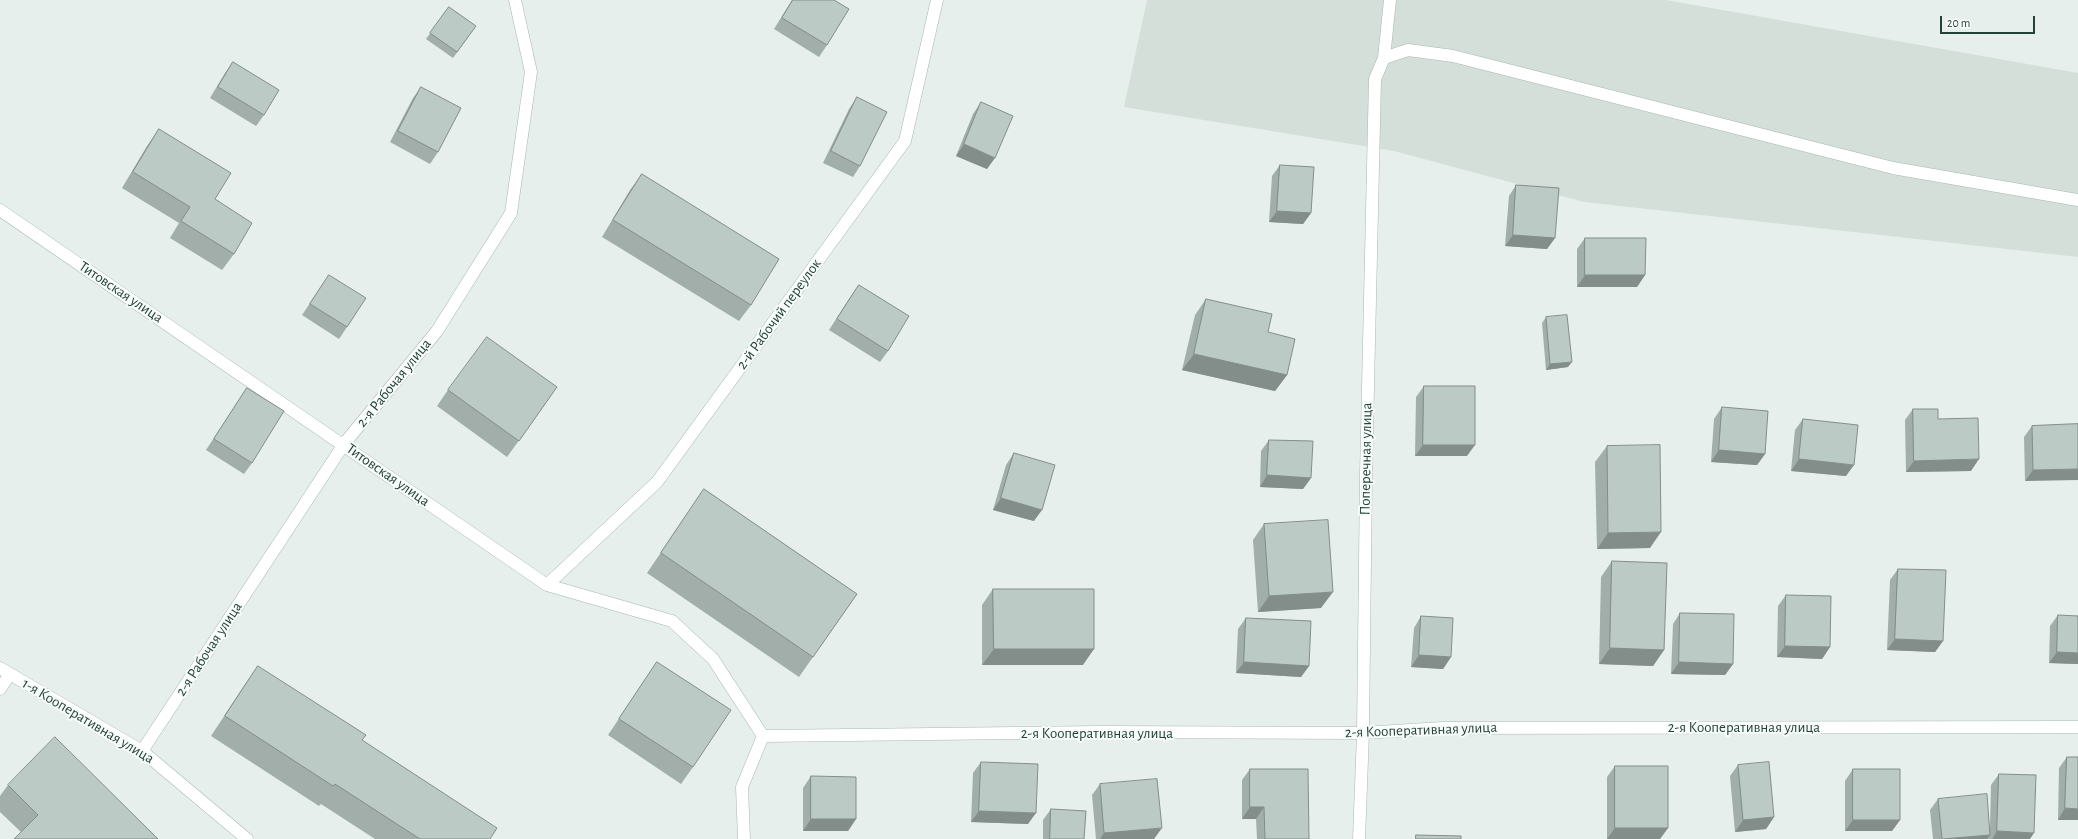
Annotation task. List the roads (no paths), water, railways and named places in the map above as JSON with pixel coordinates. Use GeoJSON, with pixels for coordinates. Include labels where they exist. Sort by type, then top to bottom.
{"type":"FeatureCollection","features":[{"type":"Feature","properties":{"kind":"street","name":"2-я Рабочая улица"},"geometry":{"type":"LineString","coordinates":[[142,751],[344,444],[437,331],[511,213],[531,72],[515,0]]}},
{"type":"Feature","properties":{"kind":"street","name":"2-й Рабочий переулок"},"geometry":{"type":"LineString","coordinates":[[548,585],[657,482],[905,140],[937,0]]}},
{"type":"Feature","properties":{"kind":"street"},"geometry":{"type":"LineString","coordinates":[[1390,0],[1384,58],[1408,50],[1453,56],[1893,168],[2078,200]]}},
{"type":"Feature","properties":{"kind":"street","name":"Поперечная улица"},"geometry":{"type":"LineString","coordinates":[[1359,839],[1363,733],[1366,475],[1375,79],[1384,58]]}},
{"type":"Feature","properties":{"kind":"street","name":"Титовская улица"},"geometry":{"type":"LineString","coordinates":[[0,210],[548,585],[672,621],[713,660],[763,736]]}},
{"type":"Feature","properties":{"kind":"street"},"geometry":{"type":"LineString","coordinates":[[0,689],[5,671]]}},
{"type":"Feature","properties":{"kind":"street","name":"1-я Кооперативная улица"},"geometry":{"type":"LineString","coordinates":[[5,671],[142,751],[247,839]]}},
{"type":"Feature","properties":{"kind":"street","name":"2-я Кооперативная улица"},"geometry":{"type":"LineString","coordinates":[[763,736],[1101,732],[1363,733],[1450,728],[2078,727]]}},
{"type":"Feature","properties":{"kind":"street"},"geometry":{"type":"LineString","coordinates":[[744,839],[742,787],[763,736]]}}]}
